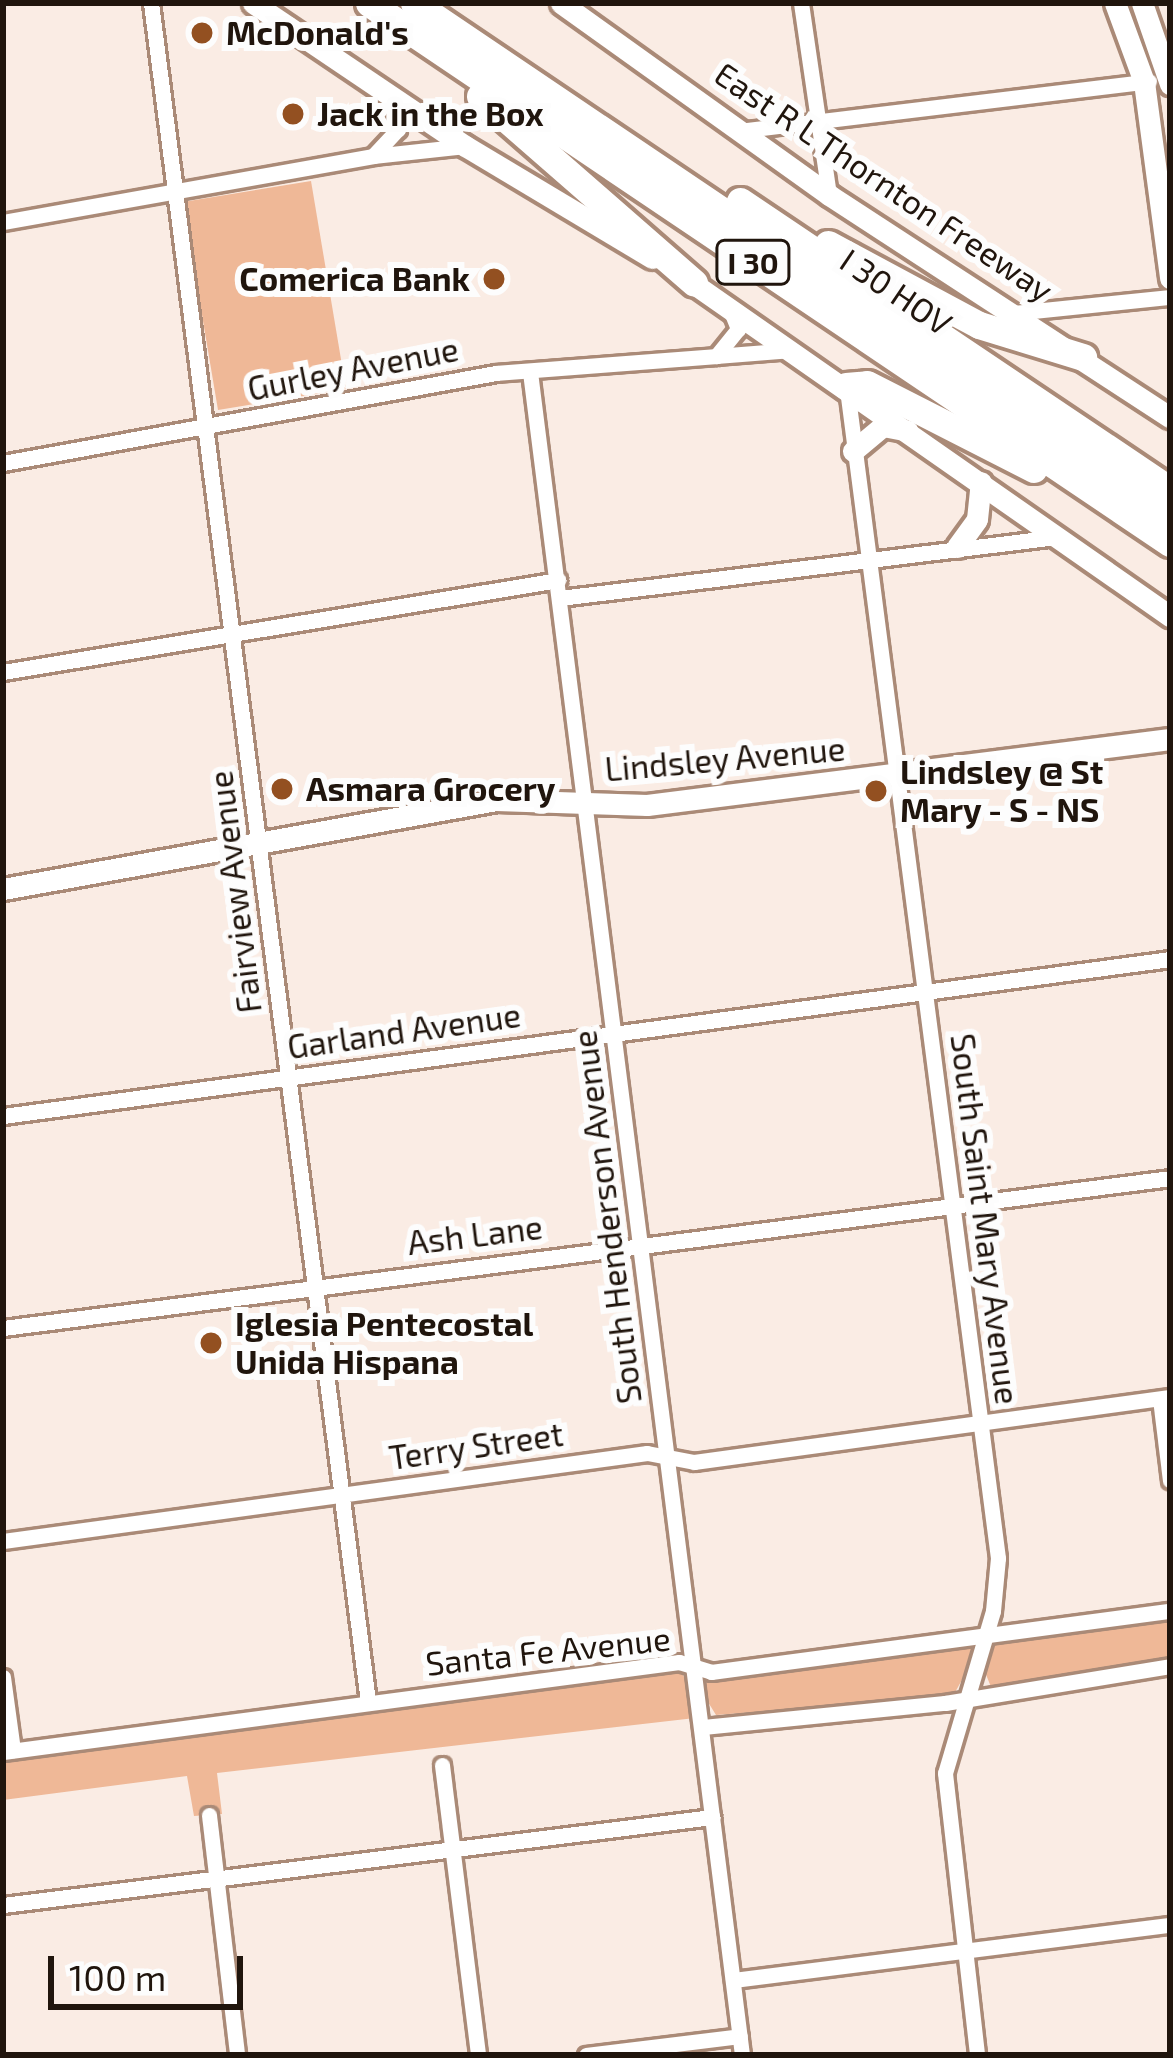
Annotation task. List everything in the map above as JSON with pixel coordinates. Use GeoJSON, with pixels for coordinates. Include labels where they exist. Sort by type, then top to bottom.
{"type":"FeatureCollection","features":[{"type":"Feature","properties":{"kind":"highway","name":"I 30 HOV"},"geometry":{"type":"LineString","coordinates":[[414,3],[1168,512]]}},
{"type":"Feature","properties":{"kind":"highway","name":"I 30"},"geometry":{"type":"LineString","coordinates":[[446,3],[784,231],[1168,512]]}},
{"type":"Feature","properties":{"kind":"highway","name":"I 30 HOV"},"geometry":{"type":"LineString","coordinates":[[386,7],[1168,512]]}},
{"type":"Feature","properties":{"kind":"highway","name":"I 30"},"geometry":{"type":"LineString","coordinates":[[386,7],[1119,509],[1168,512]]}},
{"type":"Feature","properties":{"kind":"highway"},"geometry":{"type":"LineString","coordinates":[[386,7],[694,283]]}},
{"type":"Feature","properties":{"kind":"highway"},"geometry":{"type":"LineString","coordinates":[[784,231],[841,248],[979,326],[1083,357]]}},
{"type":"Feature","properties":{"kind":"highway"},"geometry":{"type":"LineString","coordinates":[[846,386],[867,383],[1119,509]]}},
{"type":"Feature","properties":{"kind":"main road"},"geometry":{"type":"LineString","coordinates":[[254,3],[465,146],[694,283],[1170,616]]}},
{"type":"Feature","properties":{"kind":"main road","name":"East R L Thornton Freeway"},"geometry":{"type":"LineString","coordinates":[[561,3],[829,195],[1170,417]]}},
{"type":"Feature","properties":{"kind":"main road"},"geometry":{"type":"LineString","coordinates":[[1114,3],[1144,82],[1170,278]]}},
{"type":"Feature","properties":{"kind":"main road"},"geometry":{"type":"LineString","coordinates":[[1142,3],[1170,80]]}},
{"type":"Feature","properties":{"kind":"main road"},"geometry":{"type":"LineString","coordinates":[[854,451],[883,426],[914,433]]}},
{"type":"Feature","properties":{"kind":"main road"},"geometry":{"type":"LineString","coordinates":[[957,547],[977,519],[981,482]]}},
{"type":"Feature","properties":{"kind":"main road","name":"Lindsley Avenue"},"geometry":{"type":"LineString","coordinates":[[3,889],[496,800],[647,806],[1170,739]]}},
{"type":"Feature","properties":{"kind":"street","name":"Fairview Avenue"},"geometry":{"type":"LineString","coordinates":[[152,3],[368,1702]]}},
{"type":"Feature","properties":{"kind":"street"},"geometry":{"type":"LineString","coordinates":[[801,3],[829,195]]}},
{"type":"Feature","properties":{"kind":"street"},"geometry":{"type":"LineString","coordinates":[[737,131],[1170,80]]}},
{"type":"Feature","properties":{"kind":"street"},"geometry":{"type":"LineString","coordinates":[[373,156],[398,129],[391,98]]}},
{"type":"Feature","properties":{"kind":"street"},"geometry":{"type":"LineString","coordinates":[[3,222],[373,156],[465,146]]}},
{"type":"Feature","properties":{"kind":"street"},"geometry":{"type":"LineString","coordinates":[[1014,313],[1170,297]]}},
{"type":"Feature","properties":{"kind":"street"},"geometry":{"type":"LineString","coordinates":[[716,356],[738,329],[728,307]]}},
{"type":"Feature","properties":{"kind":"street","name":"Gurley Avenue"},"geometry":{"type":"LineString","coordinates":[[3,463],[530,372],[794,350]]}},
{"type":"Feature","properties":{"kind":"street","name":"South Henderson Avenue"},"geometry":{"type":"LineString","coordinates":[[530,372],[742,2055]]}},
{"type":"Feature","properties":{"kind":"street","name":"South Saint Mary Avenue"},"geometry":{"type":"LineString","coordinates":[[846,386],[998,1558],[986,1636],[945,1773],[977,2055]]}},
{"type":"Feature","properties":{"kind":"street"},"geometry":{"type":"LineString","coordinates":[[560,598],[867,555],[1056,537]]}},
{"type":"Feature","properties":{"kind":"street"},"geometry":{"type":"LineString","coordinates":[[3,672],[558,580]]}},
{"type":"Feature","properties":{"kind":"street","name":"Garland Avenue"},"geometry":{"type":"LineString","coordinates":[[3,1116],[1170,959]]}},
{"type":"Feature","properties":{"kind":"street","name":"Ash Lane"},"geometry":{"type":"LineString","coordinates":[[3,1328],[1170,1178]]}},
{"type":"Feature","properties":{"kind":"street"},"geometry":{"type":"LineString","coordinates":[[1165,1398],[1170,1480]]}},
{"type":"Feature","properties":{"kind":"street","name":"Terry Street"},"geometry":{"type":"LineString","coordinates":[[3,1541],[666,1455],[694,1462],[1165,1398]]}},
{"type":"Feature","properties":{"kind":"street","name":"Santa Fe Avenue"},"geometry":{"type":"LineString","coordinates":[[8,1751],[679,1662],[696,1668],[1170,1611]]}},
{"type":"Feature","properties":{"kind":"street"},"geometry":{"type":"LineString","coordinates":[[704,1726],[965,1697],[1170,1666]]}},
{"type":"Feature","properties":{"kind":"street"},"geometry":{"type":"LineString","coordinates":[[3,1677],[8,1751]]}},
{"type":"Feature","properties":{"kind":"street"},"geometry":{"type":"LineString","coordinates":[[442,1765],[478,2055]]}},
{"type":"Feature","properties":{"kind":"street"},"geometry":{"type":"LineString","coordinates":[[208,1815],[237,2055]]}},
{"type":"Feature","properties":{"kind":"street"},"geometry":{"type":"LineString","coordinates":[[3,1905],[713,1817]]}},
{"type":"Feature","properties":{"kind":"street"},"geometry":{"type":"LineString","coordinates":[[733,1980],[1170,1925]]}},
{"type":"Feature","properties":{"kind":"street"},"geometry":{"type":"LineString","coordinates":[[586,2055],[740,2036]]}},
{"type":"Feature","properties":{"kind":"shaded area"},"geometry":{"type":"Polygon","coordinates":[[[311,181],[346,389],[218,410],[183,202],[311,181]]]}},
{"type":"Feature","properties":{"kind":"shaded area"},"geometry":{"type":"Polygon","coordinates":[[[1170,1619],[1170,1664],[991,1687],[983,1667],[968,1669],[953,1696],[716,1715],[708,1702],[694,1705],[695,1718],[217,1773],[222,1814],[194,1816],[187,1776],[3,1800],[3,1759],[679,1670],[693,1689],[714,1679],[963,1645],[989,1652],[992,1643],[1170,1619]]]}},
{"type":"Feature","properties":{"kind":"place","name":"McDonald's"},"geometry":{"type":"Point","coordinates":[202,33]}},
{"type":"Feature","properties":{"kind":"place","name":"Jack in the Box"},"geometry":{"type":"Point","coordinates":[293,114]}},
{"type":"Feature","properties":{"kind":"place","name":"Comerica Bank"},"geometry":{"type":"Point","coordinates":[494,279]}},
{"type":"Feature","properties":{"kind":"place","name":"Asmara Grocery"},"geometry":{"type":"Point","coordinates":[282,789]}},
{"type":"Feature","properties":{"kind":"place","name":"Lindsley @ St Mary - S - NS"},"geometry":{"type":"Point","coordinates":[876,791]}},
{"type":"Feature","properties":{"kind":"place","name":"Iglesia Pentecostal Unida Hispana"},"geometry":{"type":"Point","coordinates":[211,1343]}}]}
